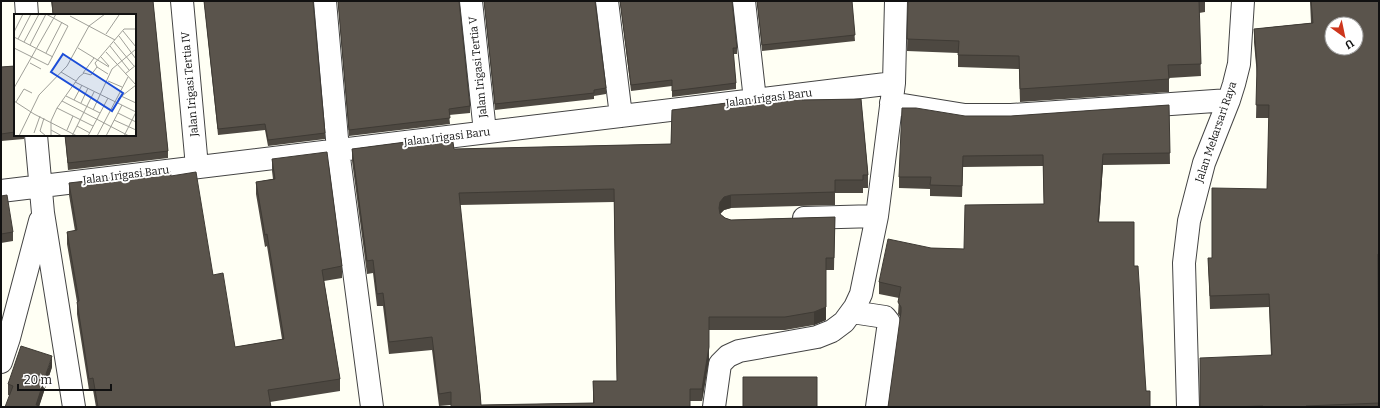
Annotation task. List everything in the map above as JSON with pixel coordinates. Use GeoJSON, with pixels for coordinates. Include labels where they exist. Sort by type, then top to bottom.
{"type":"FeatureCollection","features":[{"type":"Feature","properties":{"kind":"street"},"geometry":{"type":"LineString","coordinates":[[26,1],[27,14]]}},
{"type":"Feature","properties":{"kind":"street","name":"Jalan Irigasi Tertia IV"},"geometry":{"type":"LineString","coordinates":[[182,1],[197,167]]}},
{"type":"Feature","properties":{"kind":"street"},"geometry":{"type":"LineString","coordinates":[[325,1],[338,150],[372,407]]}},
{"type":"Feature","properties":{"kind":"street","name":"Jalan Irigasi Tertia V"},"geometry":{"type":"LineString","coordinates":[[471,1],[485,132]]}},
{"type":"Feature","properties":{"kind":"street"},"geometry":{"type":"LineString","coordinates":[[607,1],[621,116]]}},
{"type":"Feature","properties":{"kind":"street"},"geometry":{"type":"LineString","coordinates":[[744,1],[754,100]]}},
{"type":"Feature","properties":{"kind":"street"},"geometry":{"type":"LineString","coordinates":[[714,407],[720,364],[728,356],[739,351],[817,337],[832,331],[844,322],[852,312],[861,294],[877,216],[892,93],[896,1]]}},
{"type":"Feature","properties":{"kind":"street","name":"Jalan Mekarsari Raya"},"geometry":{"type":"LineString","coordinates":[[1188,407],[1184,263],[1189,221],[1204,163],[1230,100],[1239,64],[1243,1]]}},
{"type":"Feature","properties":{"kind":"street","name":"Jalan Irigasi Baru"},"geometry":{"type":"LineString","coordinates":[[1,191],[754,100],[892,93],[965,115],[1011,115],[1230,100]]}},
{"type":"Feature","properties":{"kind":"street"},"geometry":{"type":"LineString","coordinates":[[36,136],[43,212],[74,407]]}},
{"type":"Feature","properties":{"kind":"street"},"geometry":{"type":"LineString","coordinates":[[1,362],[5,338],[43,212]]}},
{"type":"Feature","properties":{"kind":"street"},"geometry":{"type":"LineString","coordinates":[[785,219],[877,216]]}},
{"type":"Feature","properties":{"kind":"street"},"geometry":{"type":"LineString","coordinates":[[852,312],[885,317],[889,322],[877,407]]}},
{"type":"Feature","properties":{"kind":"building"},"geometry":{"type":"Polygon","coordinates":[[[52,1],[153,1],[168,151],[68,163],[65,136],[136,136],[136,14],[53,14],[52,1]]]}},
{"type":"Feature","properties":{"kind":"building"},"geometry":{"type":"Polygon","coordinates":[[[204,1],[313,1],[325,133],[268,140],[265,124],[218,129],[204,1]]]}},
{"type":"Feature","properties":{"kind":"building"},"geometry":{"type":"Polygon","coordinates":[[[338,1],[459,1],[470,106],[449,109],[450,118],[349,130],[338,1]]]}},
{"type":"Feature","properties":{"kind":"building"},"geometry":{"type":"Polygon","coordinates":[[[484,1],[595,1],[606,88],[594,90],[594,93],[495,104],[484,1]]]}},
{"type":"Feature","properties":{"kind":"building"},"geometry":{"type":"Polygon","coordinates":[[[620,1],[732,1],[737,48],[733,48],[736,83],[672,91],[672,80],[631,85],[620,1]]]}},
{"type":"Feature","properties":{"kind":"building"},"geometry":{"type":"Polygon","coordinates":[[[757,1],[852,1],[855,35],[762,45],[757,1]]]}},
{"type":"Feature","properties":{"kind":"building"},"geometry":{"type":"Polygon","coordinates":[[[908,1],[1199,1],[1201,64],[1168,65],[1169,79],[1020,89],[1019,56],[958,55],[959,41],[907,39],[908,1]]]}},
{"type":"Feature","properties":{"kind":"building"},"geometry":{"type":"Polygon","coordinates":[[[1311,1],[1379,1],[1379,403],[1306,407],[1200,407],[1200,358],[1272,355],[1269,294],[1210,296],[1208,258],[1212,258],[1212,188],[1267,189],[1269,105],[1256,105],[1257,66],[1254,29],[1313,23],[1311,1]]]}},
{"type":"Feature","properties":{"kind":"building"},"geometry":{"type":"Polygon","coordinates":[[[14,66],[14,132],[1,134],[1,67],[14,66]]]}},
{"type":"Feature","properties":{"kind":"building"},"geometry":{"type":"Polygon","coordinates":[[[766,98],[802,98],[802,100],[861,99],[868,175],[863,175],[863,180],[835,180],[835,192],[731,195],[724,197],[720,202],[720,214],[731,220],[835,217],[834,258],[826,258],[826,307],[814,312],[785,317],[709,317],[709,347],[702,389],[690,389],[690,407],[451,407],[451,392],[439,394],[432,337],[389,342],[383,293],[377,294],[373,260],[367,261],[352,149],[452,136],[454,149],[671,144],[672,110],[766,98]],[[614,189],[459,193],[481,405],[594,403],[593,381],[617,381],[614,189]]]}},
{"type":"Feature","properties":{"kind":"building"},"geometry":{"type":"Polygon","coordinates":[[[1169,105],[1170,153],[1103,154],[1098,222],[1134,222],[1134,266],[1138,266],[1146,391],[1150,391],[1150,407],[888,407],[901,312],[901,307],[898,302],[901,287],[879,282],[888,239],[931,248],[964,249],[965,205],[1044,204],[1043,155],[963,156],[962,186],[930,185],[931,177],[899,177],[902,108],[916,108],[965,116],[1011,116],[1169,105]]]}},
{"type":"Feature","properties":{"kind":"building"},"geometry":{"type":"Polygon","coordinates":[[[327,152],[342,266],[322,270],[340,379],[268,390],[271,407],[98,407],[93,378],[89,379],[77,302],[79,301],[67,232],[77,230],[69,183],[170,171],[171,176],[196,172],[213,275],[223,273],[235,347],[284,339],[267,234],[265,235],[256,182],[275,179],[272,159],[327,152]]]}},
{"type":"Feature","properties":{"kind":"building"},"geometry":{"type":"Polygon","coordinates":[[[7,195],[13,232],[1,234],[1,196],[7,195]]]}},
{"type":"Feature","properties":{"kind":"building"},"geometry":{"type":"Polygon","coordinates":[[[21,346],[52,356],[36,405],[41,407],[5,407],[13,386],[8,384],[21,346]]]}},
{"type":"Feature","properties":{"kind":"building"},"geometry":{"type":"Polygon","coordinates":[[[743,377],[817,377],[817,407],[743,407],[743,377]]]}}]}
